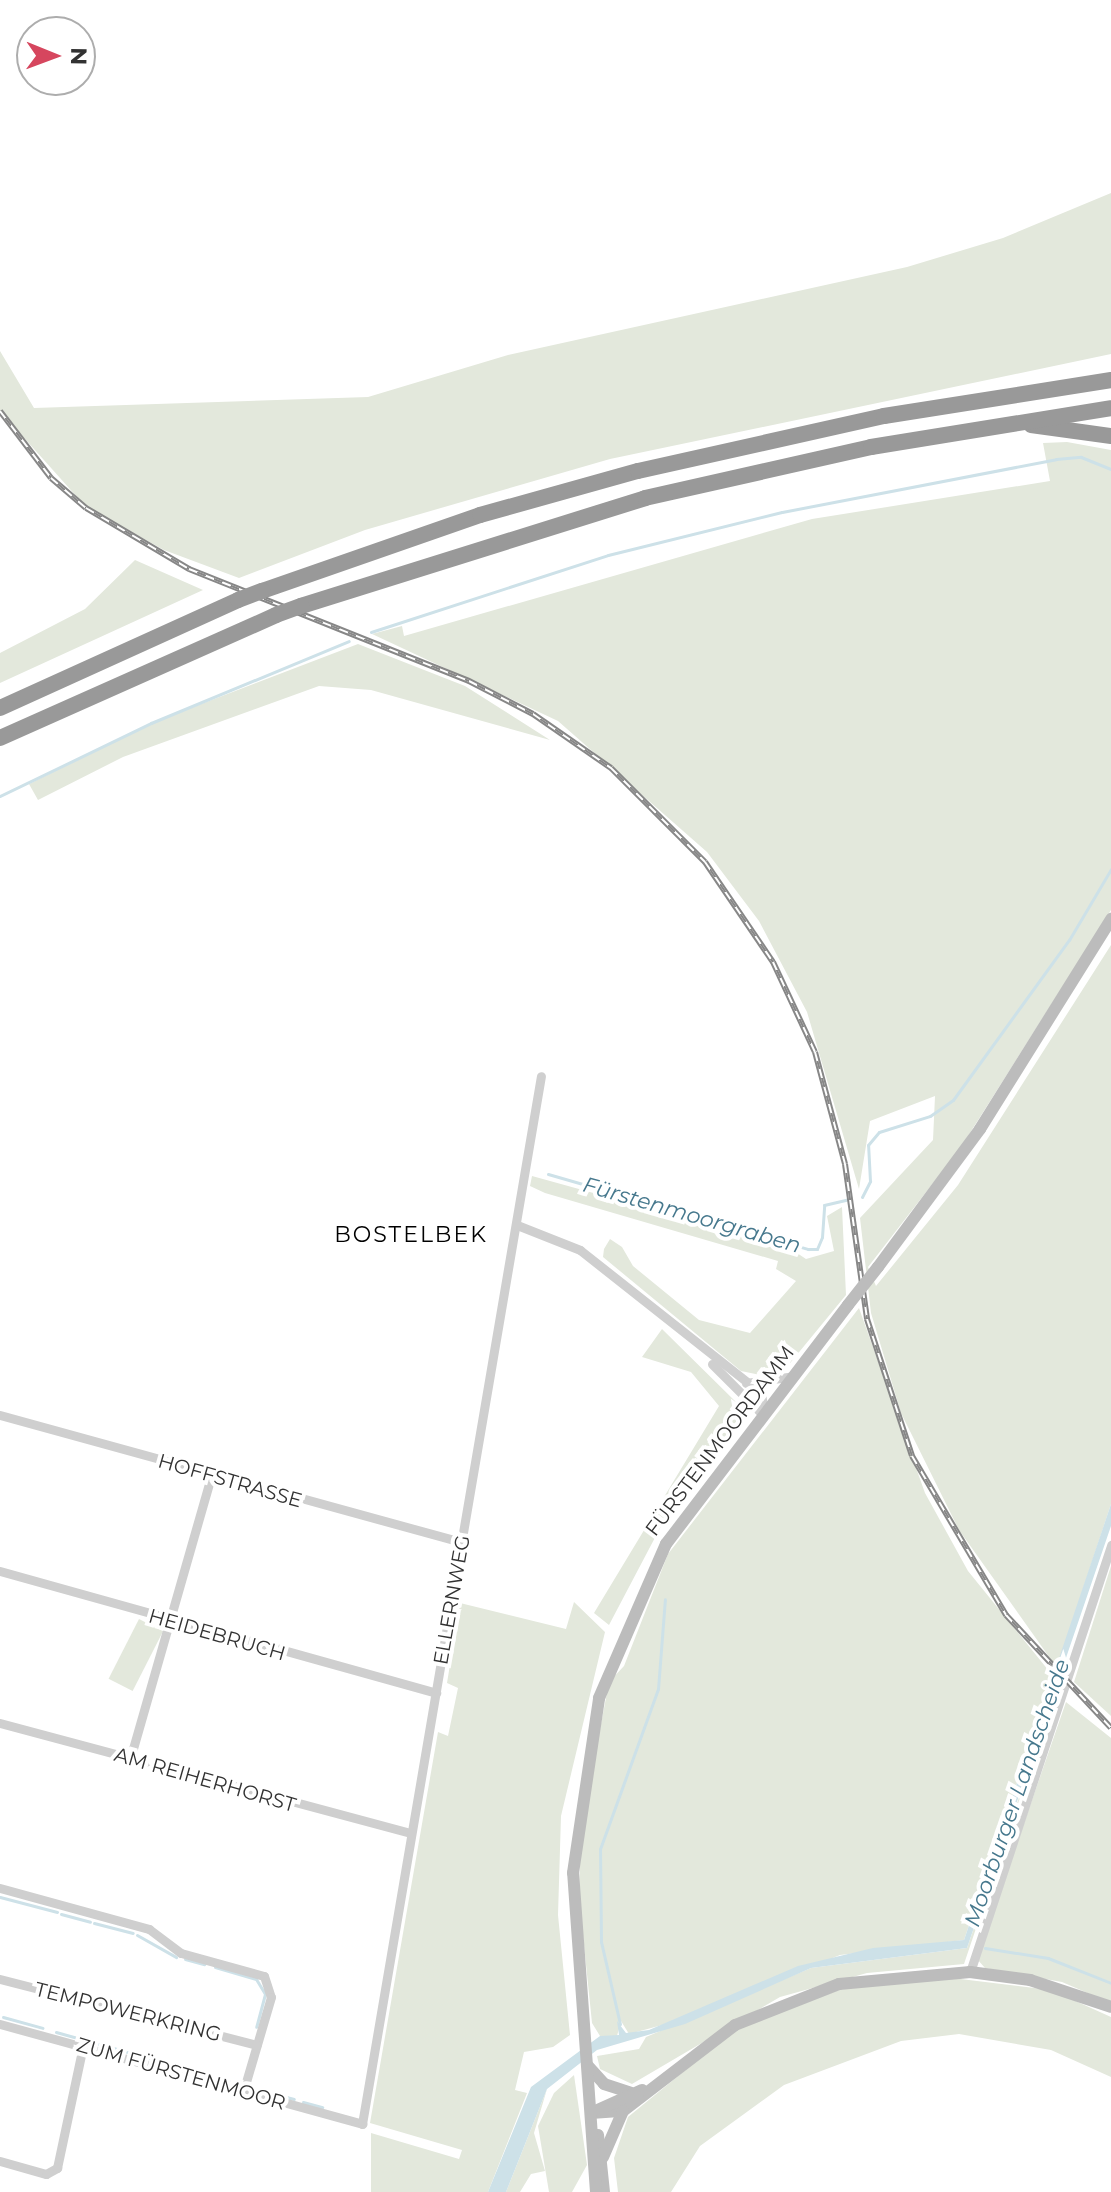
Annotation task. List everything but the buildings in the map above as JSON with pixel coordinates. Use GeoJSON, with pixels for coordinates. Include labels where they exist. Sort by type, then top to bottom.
{"type":"FeatureCollection","features":[{"type":"Feature","properties":{"kind":"highway"},"geometry":{"type":"LineString","coordinates":[[0,708],[238,600],[480,515],[638,471],[884,416],[1104,381],[1111,372]]}},
{"type":"Feature","properties":{"kind":"highway"},"geometry":{"type":"LineString","coordinates":[[0,738],[276,615],[645,498],[1017,422],[1111,408]]}},
{"type":"Feature","properties":{"kind":"highway"},"geometry":{"type":"LineString","coordinates":[[1017,422],[1111,436]]}},
{"type":"Feature","properties":{"kind":"main road","name":"FÜRSTENMOORDAMM"},"geometry":{"type":"LineString","coordinates":[[596,2192],[591,2113],[593,2083],[586,2065],[582,2028],[573,1873],[599,1698],[666,1544],[980,1129],[1111,919]]}},
{"type":"Feature","properties":{"kind":"main road"},"geometry":{"type":"LineString","coordinates":[[591,2113],[640,2091],[699,2047],[784,2001],[875,1978],[970,1972],[1030,1980],[1111,2007]]}},
{"type":"Feature","properties":{"kind":"main road"},"geometry":{"type":"LineString","coordinates":[[593,2083],[640,2091]]}},
{"type":"Feature","properties":{"kind":"main road"},"geometry":{"type":"LineString","coordinates":[[601,2164],[623,2111],[640,2091]]}},
{"type":"Feature","properties":{"kind":"main road"},"geometry":{"type":"LineString","coordinates":[[591,2113],[623,2111]]}},
{"type":"Feature","properties":{"kind":"main road","name":"FÜRSTENMOORDAMM"},"geometry":{"type":"LineString","coordinates":[[591,2113],[604,2192]]}},
{"type":"Feature","properties":{"kind":"street","name":"ELLERNWEG"},"geometry":{"type":"LineString","coordinates":[[362,2124],[541,1076]]}},
{"type":"Feature","properties":{"kind":"street"},"geometry":{"type":"LineString","coordinates":[[517,1225],[580,1250],[696,1347],[763,1396],[763,1415]]}},
{"type":"Feature","properties":{"kind":"street"},"geometry":{"type":"LineString","coordinates":[[696,1347],[763,1415]]}},
{"type":"Feature","properties":{"kind":"street"},"geometry":{"type":"LineString","coordinates":[[746,1383],[794,1376]]}},
{"type":"Feature","properties":{"kind":"street","name":"HOFFSTRASSE"},"geometry":{"type":"LineString","coordinates":[[0,1415],[211,1476],[462,1542]]}},
{"type":"Feature","properties":{"kind":"street"},"geometry":{"type":"LineString","coordinates":[[130,1759],[211,1476]]}},
{"type":"Feature","properties":{"kind":"street"},"geometry":{"type":"LineString","coordinates":[[970,1972],[1111,1545]]}},
{"type":"Feature","properties":{"kind":"street","name":"HEIDEBRUCH"},"geometry":{"type":"LineString","coordinates":[[0,1571],[168,1621],[436,1693]]}},
{"type":"Feature","properties":{"kind":"street","name":"AM REIHERHORST"},"geometry":{"type":"LineString","coordinates":[[0,1723],[411,1833]]}},
{"type":"Feature","properties":{"kind":"street"},"geometry":{"type":"LineString","coordinates":[[0,1888],[149,1929],[181,1953],[262,1975],[271,1993],[243,2092]]}},
{"type":"Feature","properties":{"kind":"street","name":"TEMPOWERKRING"},"geometry":{"type":"LineString","coordinates":[[0,1979],[257,2045]]}},
{"type":"Feature","properties":{"kind":"street","name":"ZUM FÜRSTENMOOR"},"geometry":{"type":"LineString","coordinates":[[0,2024],[362,2124]]}},
{"type":"Feature","properties":{"kind":"street"},"geometry":{"type":"LineString","coordinates":[[0,2161],[46,2174],[57,2168],[83,2046]]}},
{"type":"Feature","properties":{"kind":"shaded area"},"geometry":{"type":"Polygon","coordinates":[[[1111,193],[1111,354],[610,459],[365,530],[239,578],[164,550],[86,507],[0,411],[0,351],[34,408],[368,397],[508,355],[907,267],[1003,238],[1111,193]]]}},
{"type":"Feature","properties":{"kind":"shaded area"},"geometry":{"type":"Polygon","coordinates":[[[1067,442],[1111,450],[1111,910],[961,1147],[868,1267],[876,1286],[958,1185],[1111,945],[1111,1504],[1057,1668],[959,1530],[901,1413],[871,1313],[860,1218],[933,1140],[935,1096],[870,1121],[859,1189],[807,1012],[759,921],[707,852],[558,721],[372,634],[402,626],[404,636],[812,519],[1050,481],[1043,443],[1067,442]]]}},
{"type":"Feature","properties":{"kind":"shaded area"},"geometry":{"type":"Polygon","coordinates":[[[135,560],[203,590],[0,683],[0,653],[85,609],[135,560]]]}},
{"type":"Feature","properties":{"kind":"shaded area"},"geometry":{"type":"Polygon","coordinates":[[[358,644],[465,686],[550,740],[371,690],[319,686],[123,757],[38,800],[29,784],[157,721],[358,644]]]}},
{"type":"Feature","properties":{"kind":"shaded area"},"geometry":{"type":"Polygon","coordinates":[[[532,1176],[788,1247],[806,1259],[834,1251],[827,1216],[842,1207],[846,1295],[786,1368],[770,1377],[741,1371],[603,1257],[604,1249],[610,1239],[622,1247],[633,1266],[699,1320],[750,1333],[796,1281],[776,1269],[778,1261],[545,1193],[530,1186],[532,1176]]]}},
{"type":"Feature","properties":{"kind":"shaded area"},"geometry":{"type":"Polygon","coordinates":[[[859,1308],[925,1493],[968,1571],[1053,1676],[964,1940],[840,1955],[677,2021],[629,2034],[621,2021],[617,2036],[600,2036],[592,2023],[579,1896],[581,1829],[609,1682],[624,1666],[668,1554],[859,1308]]]}},
{"type":"Feature","properties":{"kind":"shaded area"},"geometry":{"type":"Polygon","coordinates":[[[662,1329],[737,1403],[739,1418],[669,1511],[609,1625],[594,1613],[719,1406],[691,1372],[642,1357],[662,1329]]]}},
{"type":"Feature","properties":{"kind":"shaded area"},"geometry":{"type":"Polygon","coordinates":[[[1111,1566],[1111,1716],[1074,1682],[1111,1566]]]}},
{"type":"Feature","properties":{"kind":"shaded area"},"geometry":{"type":"Polygon","coordinates":[[[574,1602],[605,1632],[561,1816],[558,1915],[570,2035],[553,2047],[524,2052],[515,2090],[527,2093],[488,2192],[371,2192],[371,2133],[459,2159],[462,2150],[370,2123],[438,1732],[448,1736],[458,1688],[447,1683],[460,1603],[566,1629],[574,1602]]]}},
{"type":"Feature","properties":{"kind":"shaded area"},"geometry":{"type":"Polygon","coordinates":[[[139,1619],[163,1631],[133,1691],[109,1679],[139,1619]]]}},
{"type":"Feature","properties":{"kind":"shaded area"},"geometry":{"type":"Polygon","coordinates":[[[1059,1682],[964,1964],[867,1973],[780,1997],[632,2084],[600,2069],[597,2056],[639,2049],[646,2037],[811,1968],[967,1948],[1059,1682]]]}},
{"type":"Feature","properties":{"kind":"shaded area"},"geometry":{"type":"Polygon","coordinates":[[[1066,1702],[1111,1738],[1111,2003],[1062,1982],[985,1968],[977,1959],[1066,1702]]]}},
{"type":"Feature","properties":{"kind":"shaded area"},"geometry":{"type":"Polygon","coordinates":[[[936,1976],[1051,1990],[1111,2017],[1111,2077],[1051,2050],[959,2034],[901,2041],[784,2085],[700,2146],[671,2192],[618,2192],[614,2158],[628,2117],[737,2028],[847,1987],[936,1976]]]}},
{"type":"Feature","properties":{"kind":"shaded area"},"geometry":{"type":"Polygon","coordinates":[[[574,2075],[587,2165],[572,2192],[549,2192],[538,2126],[554,2093],[574,2075]]]}},
{"type":"Feature","properties":{"kind":"shaded area"},"geometry":{"type":"Polygon","coordinates":[[[547,2089],[534,2133],[545,2171],[531,2174],[520,2192],[506,2192],[547,2089]]]}},
{"type":"Feature","properties":{"kind":"water","name":"Moorburger Landscheide"},"geometry":{"type":"Polygon","coordinates":[[[1111,1504],[1111,1526],[967,1948],[811,1968],[685,2024],[597,2050],[547,2089],[506,2192],[488,2192],[531,2087],[600,2036],[619,2035],[617,2021],[626,2033],[649,2030],[798,1966],[873,1948],[964,1940],[1111,1504]]]}},
{"type":"Feature","properties":{"kind":"waterway"},"geometry":{"type":"LineString","coordinates":[[371,632],[608,555],[782,512],[1056,459],[1081,457],[1111,469]]}},
{"type":"Feature","properties":{"kind":"waterway"},"geometry":{"type":"LineString","coordinates":[[0,796],[151,723],[349,641]]}},
{"type":"Feature","properties":{"kind":"waterway","name":"Fürstenmoorgraben"},"geometry":{"type":"LineString","coordinates":[[862,1197],[870,1181],[868,1145],[879,1132],[930,1116],[953,1100],[1069,940],[1111,869]]}},
{"type":"Feature","properties":{"kind":"waterway","name":"Fürstenmoorgraben"},"geometry":{"type":"LineString","coordinates":[[548,1174],[808,1249],[817,1249],[822,1237],[824,1205],[846,1200]]}},
{"type":"Feature","properties":{"kind":"waterway"},"geometry":{"type":"LineString","coordinates":[[620,2024],[601,1942],[600,1849],[658,1689],[665,1599]]}},
{"type":"Feature","properties":{"kind":"waterway"},"geometry":{"type":"LineString","coordinates":[[0,1897],[57,1912]]}},
{"type":"Feature","properties":{"kind":"waterway"},"geometry":{"type":"LineString","coordinates":[[61,1914],[90,1922]]}},
{"type":"Feature","properties":{"kind":"waterway"},"geometry":{"type":"LineString","coordinates":[[94,1923],[133,1933]]}},
{"type":"Feature","properties":{"kind":"waterway"},"geometry":{"type":"LineString","coordinates":[[137,1935],[176,1957]]}},
{"type":"Feature","properties":{"kind":"waterway"},"geometry":{"type":"LineString","coordinates":[[985,1948],[1048,1958],[1111,1983]]}},
{"type":"Feature","properties":{"kind":"waterway"},"geometry":{"type":"LineString","coordinates":[[185,1959],[204,1964]]}},
{"type":"Feature","properties":{"kind":"waterway"},"geometry":{"type":"LineString","coordinates":[[215,1967],[256,1979],[265,1994],[256,2027]]}},
{"type":"Feature","properties":{"kind":"waterway"},"geometry":{"type":"LineString","coordinates":[[3,2017],[43,2028]]}},
{"type":"Feature","properties":{"kind":"waterway"},"geometry":{"type":"LineString","coordinates":[[56,2032],[156,2060]]}},
{"type":"Feature","properties":{"kind":"waterway"},"geometry":{"type":"LineString","coordinates":[[168,2063],[183,2068]]}},
{"type":"Feature","properties":{"kind":"waterway"},"geometry":{"type":"LineString","coordinates":[[194,2071],[208,2075]]}},
{"type":"Feature","properties":{"kind":"waterway"},"geometry":{"type":"LineString","coordinates":[[221,2079],[229,2081]]}},
{"type":"Feature","properties":{"kind":"waterway"},"geometry":{"type":"LineString","coordinates":[[260,2090],[294,2099]]}},
{"type":"Feature","properties":{"kind":"waterway"},"geometry":{"type":"LineString","coordinates":[[303,2102],[322,2107]]}},
{"type":"Feature","properties":{"kind":"railway"},"geometry":{"type":"LineString","coordinates":[[0,411],[51,478],[86,508],[189,569],[469,681],[533,714],[611,768],[705,862],[773,962],[815,1052],[845,1164],[867,1319],[912,1456],[1006,1615],[1111,1728]]}},
{"type":"Feature","properties":{"kind":"district","name":"BOSTELBEK"},"geometry":{"type":"Point","coordinates":[411,1235]}}]}
